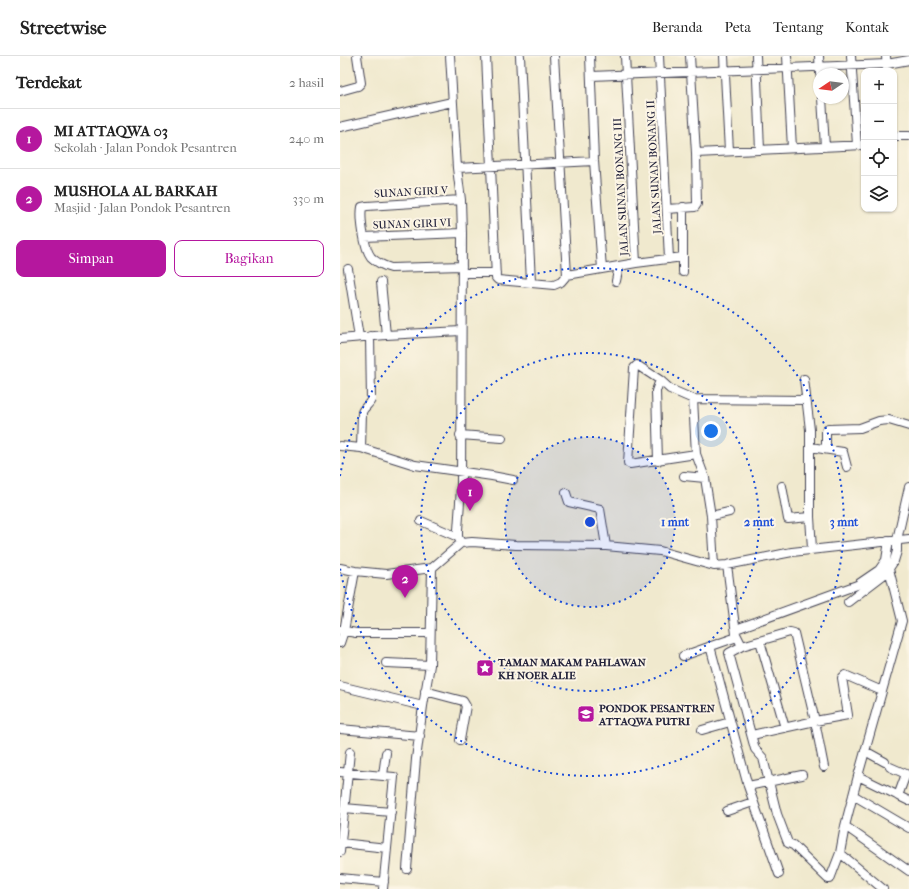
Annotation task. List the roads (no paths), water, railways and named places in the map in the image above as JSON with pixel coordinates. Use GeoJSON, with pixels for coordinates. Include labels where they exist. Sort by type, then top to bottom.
{"type":"FeatureCollection","features":[{"type":"Feature","properties":{"kind":"street"},"geometry":{"type":"LineString","coordinates":[[340,90],[358,86],[361,83],[357,56]]}},
{"type":"Feature","properties":{"kind":"street"},"geometry":{"type":"LineString","coordinates":[[340,568],[386,574],[432,568],[459,540],[461,488],[460,435],[462,233],[461,200],[457,168],[450,56]]}},
{"type":"Feature","properties":{"kind":"street"},"geometry":{"type":"LineString","coordinates":[[364,237],[371,256],[387,267],[496,273],[486,56]]}},
{"type":"Feature","properties":{"kind":"street"},"geometry":{"type":"LineString","coordinates":[[520,56],[531,282]]}},
{"type":"Feature","properties":{"kind":"street"},"geometry":{"type":"LineString","coordinates":[[554,56],[567,275]]}},
{"type":"Feature","properties":{"kind":"street"},"geometry":{"type":"LineString","coordinates":[[590,56],[594,161],[602,269]]}},
{"type":"Feature","properties":{"kind":"street","name":"JALAN SUNAN BONANG III"},"geometry":{"type":"LineString","coordinates":[[496,273],[496,278],[498,280],[556,284],[561,282],[567,275],[636,264],[626,56]]}},
{"type":"Feature","properties":{"kind":"street","name":"JALAN SUNAN BONANG II"},"geometry":{"type":"LineString","coordinates":[[659,56],[669,259]]}},
{"type":"Feature","properties":{"kind":"street"},"geometry":{"type":"LineString","coordinates":[[667,209],[695,207],[697,205],[696,153],[690,56]]}},
{"type":"Feature","properties":{"kind":"street"},"geometry":{"type":"LineString","coordinates":[[724,56],[729,151]]}},
{"type":"Feature","properties":{"kind":"street"},"geometry":{"type":"LineString","coordinates":[[756,56],[760,150]]}},
{"type":"Feature","properties":{"kind":"street"},"geometry":{"type":"LineString","coordinates":[[787,56],[792,148]]}},
{"type":"Feature","properties":{"kind":"street"},"geometry":{"type":"LineString","coordinates":[[819,56],[820,68]]}},
{"type":"Feature","properties":{"kind":"street"},"geometry":{"type":"LineString","coordinates":[[696,153],[860,145],[851,56]]}},
{"type":"Feature","properties":{"kind":"street"},"geometry":{"type":"LineString","coordinates":[[833,68],[852,65],[887,64],[909,60]]}},
{"type":"Feature","properties":{"kind":"street"},"geometry":{"type":"LineString","coordinates":[[591,76],[788,68],[813,70]]}},
{"type":"Feature","properties":{"kind":"street"},"geometry":{"type":"LineString","coordinates":[[340,127],[452,102]]}},
{"type":"Feature","properties":{"kind":"street"},"geometry":{"type":"LineString","coordinates":[[822,104],[825,146]]}},
{"type":"Feature","properties":{"kind":"street"},"geometry":{"type":"LineString","coordinates":[[897,136],[909,136]]}},
{"type":"Feature","properties":{"kind":"street"},"geometry":{"type":"LineString","coordinates":[[457,168],[594,161]]}},
{"type":"Feature","properties":{"kind":"street","name":"SUNAN GIRI V"},"geometry":{"type":"LineString","coordinates":[[364,237],[361,212],[362,207],[461,200]]}},
{"type":"Feature","properties":{"kind":"street"},"geometry":{"type":"LineString","coordinates":[[683,207],[683,272]]}},
{"type":"Feature","properties":{"kind":"street","name":"SUNAN GIRI VI"},"geometry":{"type":"LineString","coordinates":[[364,237],[462,233]]}},
{"type":"Feature","properties":{"kind":"street"},"geometry":{"type":"LineString","coordinates":[[636,264],[683,258]]}},
{"type":"Feature","properties":{"kind":"street"},"geometry":{"type":"LineString","coordinates":[[616,281],[619,266]]}},
{"type":"Feature","properties":{"kind":"street"},"geometry":{"type":"LineString","coordinates":[[348,269],[359,337]]}},
{"type":"Feature","properties":{"kind":"street"},"geometry":{"type":"LineString","coordinates":[[381,282],[386,335]]}},
{"type":"Feature","properties":{"kind":"street"},"geometry":{"type":"LineString","coordinates":[[340,339],[461,331]]}},
{"type":"Feature","properties":{"kind":"street"},"geometry":{"type":"LineString","coordinates":[[360,448],[362,412],[369,405],[371,400],[370,336]]}},
{"type":"Feature","properties":{"kind":"street"},"geometry":{"type":"LineString","coordinates":[[696,454],[630,464],[628,462],[634,368],[637,365],[660,380],[670,389],[693,399],[806,400]]}},
{"type":"Feature","properties":{"kind":"street"},"geometry":{"type":"LineString","coordinates":[[804,379],[810,430],[810,517],[812,549]]}},
{"type":"Feature","properties":{"kind":"street"},"geometry":{"type":"LineString","coordinates":[[658,460],[656,391],[660,380]]}},
{"type":"Feature","properties":{"kind":"street"},"geometry":{"type":"LineString","coordinates":[[693,399],[696,454],[705,478],[711,516],[714,566]]}},
{"type":"Feature","properties":{"kind":"street"},"geometry":{"type":"LineString","coordinates":[[826,450],[826,431],[828,429],[860,428],[879,421],[889,420],[909,426]]}},
{"type":"Feature","properties":{"kind":"street"},"geometry":{"type":"LineString","coordinates":[[460,435],[502,438]]}},
{"type":"Feature","properties":{"kind":"street"},"geometry":{"type":"LineString","coordinates":[[340,446],[360,448],[415,465],[513,480]]}},
{"type":"Feature","properties":{"kind":"street"},"geometry":{"type":"LineString","coordinates":[[810,447],[843,452],[847,467]]}},
{"type":"Feature","properties":{"kind":"street"},"geometry":{"type":"LineString","coordinates":[[684,476],[705,478]]}},
{"type":"Feature","properties":{"kind":"street"},"geometry":{"type":"LineString","coordinates":[[782,486],[788,519],[810,517]]}},
{"type":"Feature","properties":{"kind":"street"},"geometry":{"type":"LineString","coordinates":[[683,656],[710,646],[736,633],[857,585],[879,570],[886,560],[888,547],[892,540],[909,487]]}},
{"type":"Feature","properties":{"kind":"street"},"geometry":{"type":"LineString","coordinates":[[566,493],[569,502],[600,509],[606,546]]}},
{"type":"Feature","properties":{"kind":"street"},"geometry":{"type":"LineString","coordinates":[[711,516],[729,512]]}},
{"type":"Feature","properties":{"kind":"street"},"geometry":{"type":"LineString","coordinates":[[422,521],[459,540],[516,545],[606,546],[660,551],[714,566],[727,565],[812,549],[909,539]]}},
{"type":"Feature","properties":{"kind":"street"},"geometry":{"type":"LineString","coordinates":[[848,602],[889,569],[897,551],[892,540]]}},
{"type":"Feature","properties":{"kind":"street"},"geometry":{"type":"LineString","coordinates":[[727,565],[736,633],[742,646]]}},
{"type":"Feature","properties":{"kind":"street"},"geometry":{"type":"LineString","coordinates":[[407,869],[416,759],[430,665],[432,568]]}},
{"type":"Feature","properties":{"kind":"street"},"geometry":{"type":"LineString","coordinates":[[824,767],[815,721],[793,632],[742,646],[729,653],[755,749],[763,758],[777,814],[788,844],[793,845],[828,879],[832,878],[840,853],[853,795],[882,691],[906,622],[889,569]]}},
{"type":"Feature","properties":{"kind":"street"},"geometry":{"type":"LineString","coordinates":[[340,643],[355,571]]}},
{"type":"Feature","properties":{"kind":"street"},"geometry":{"type":"LineString","coordinates":[[342,630],[356,633],[430,633]]}},
{"type":"Feature","properties":{"kind":"street"},"geometry":{"type":"LineString","coordinates":[[760,641],[785,728]]}},
{"type":"Feature","properties":{"kind":"street"},"geometry":{"type":"LineString","coordinates":[[710,646],[748,786],[779,874]]}},
{"type":"Feature","properties":{"kind":"street"},"geometry":{"type":"LineString","coordinates":[[386,663],[430,665]]}},
{"type":"Feature","properties":{"kind":"street"},"geometry":{"type":"LineString","coordinates":[[752,736],[815,721],[848,716],[849,713],[842,678],[845,675],[882,691]]}},
{"type":"Feature","properties":{"kind":"street"},"geometry":{"type":"LineString","coordinates":[[340,686],[423,706]]}},
{"type":"Feature","properties":{"kind":"street"},"geometry":{"type":"LineString","coordinates":[[425,691],[462,699],[465,702],[466,706],[460,740]]}},
{"type":"Feature","properties":{"kind":"street"},"geometry":{"type":"LineString","coordinates":[[702,730],[730,722]]}},
{"type":"Feature","properties":{"kind":"street"},"geometry":{"type":"LineString","coordinates":[[340,729],[420,736]]}},
{"type":"Feature","properties":{"kind":"street"},"geometry":{"type":"LineString","coordinates":[[865,751],[906,774],[898,796]]}},
{"type":"Feature","properties":{"kind":"street"},"geometry":{"type":"LineString","coordinates":[[340,852],[344,808],[344,772],[350,752]]}},
{"type":"Feature","properties":{"kind":"street"},"geometry":{"type":"LineString","coordinates":[[383,775],[386,753]]}},
{"type":"Feature","properties":{"kind":"street"},"geometry":{"type":"LineString","coordinates":[[340,878],[383,886],[395,778],[394,776],[344,772]]}},
{"type":"Feature","properties":{"kind":"street"},"geometry":{"type":"LineString","coordinates":[[748,786],[802,775]]}},
{"type":"Feature","properties":{"kind":"street"},"geometry":{"type":"LineString","coordinates":[[858,776],[909,801]]}},
{"type":"Feature","properties":{"kind":"street"},"geometry":{"type":"LineString","coordinates":[[853,795],[909,828]]}},
{"type":"Feature","properties":{"kind":"street"},"geometry":{"type":"LineString","coordinates":[[727,812],[753,802]]}},
{"type":"Feature","properties":{"kind":"street"},"geometry":{"type":"LineString","coordinates":[[344,808],[391,812]]}},
{"type":"Feature","properties":{"kind":"street"},"geometry":{"type":"LineString","coordinates":[[845,826],[909,871]]}},
{"type":"Feature","properties":{"kind":"street"},"geometry":{"type":"LineString","coordinates":[[341,843],[387,848]]}},
{"type":"Feature","properties":{"kind":"street"},"geometry":{"type":"LineString","coordinates":[[840,853],[883,889]]}},
{"type":"Feature","properties":{"kind":"place","name":"MI ATTAQWA 03"},"geometry":{"type":"Point","coordinates":[470,511]}},
{"type":"Feature","properties":{"kind":"place","name":"MUSHOLA AL BARKAH"},"geometry":{"type":"Point","coordinates":[405,598]}},
{"type":"Feature","properties":{"kind":"place","name":"TAMAN MAKAM PAHLAWAN KH NOER ALIE"},"geometry":{"type":"Point","coordinates":[485,668]}},
{"type":"Feature","properties":{"kind":"place","name":"PONDOK PESANTREN ATTAQWA PUTRI"},"geometry":{"type":"Point","coordinates":[586,714]}}]}
